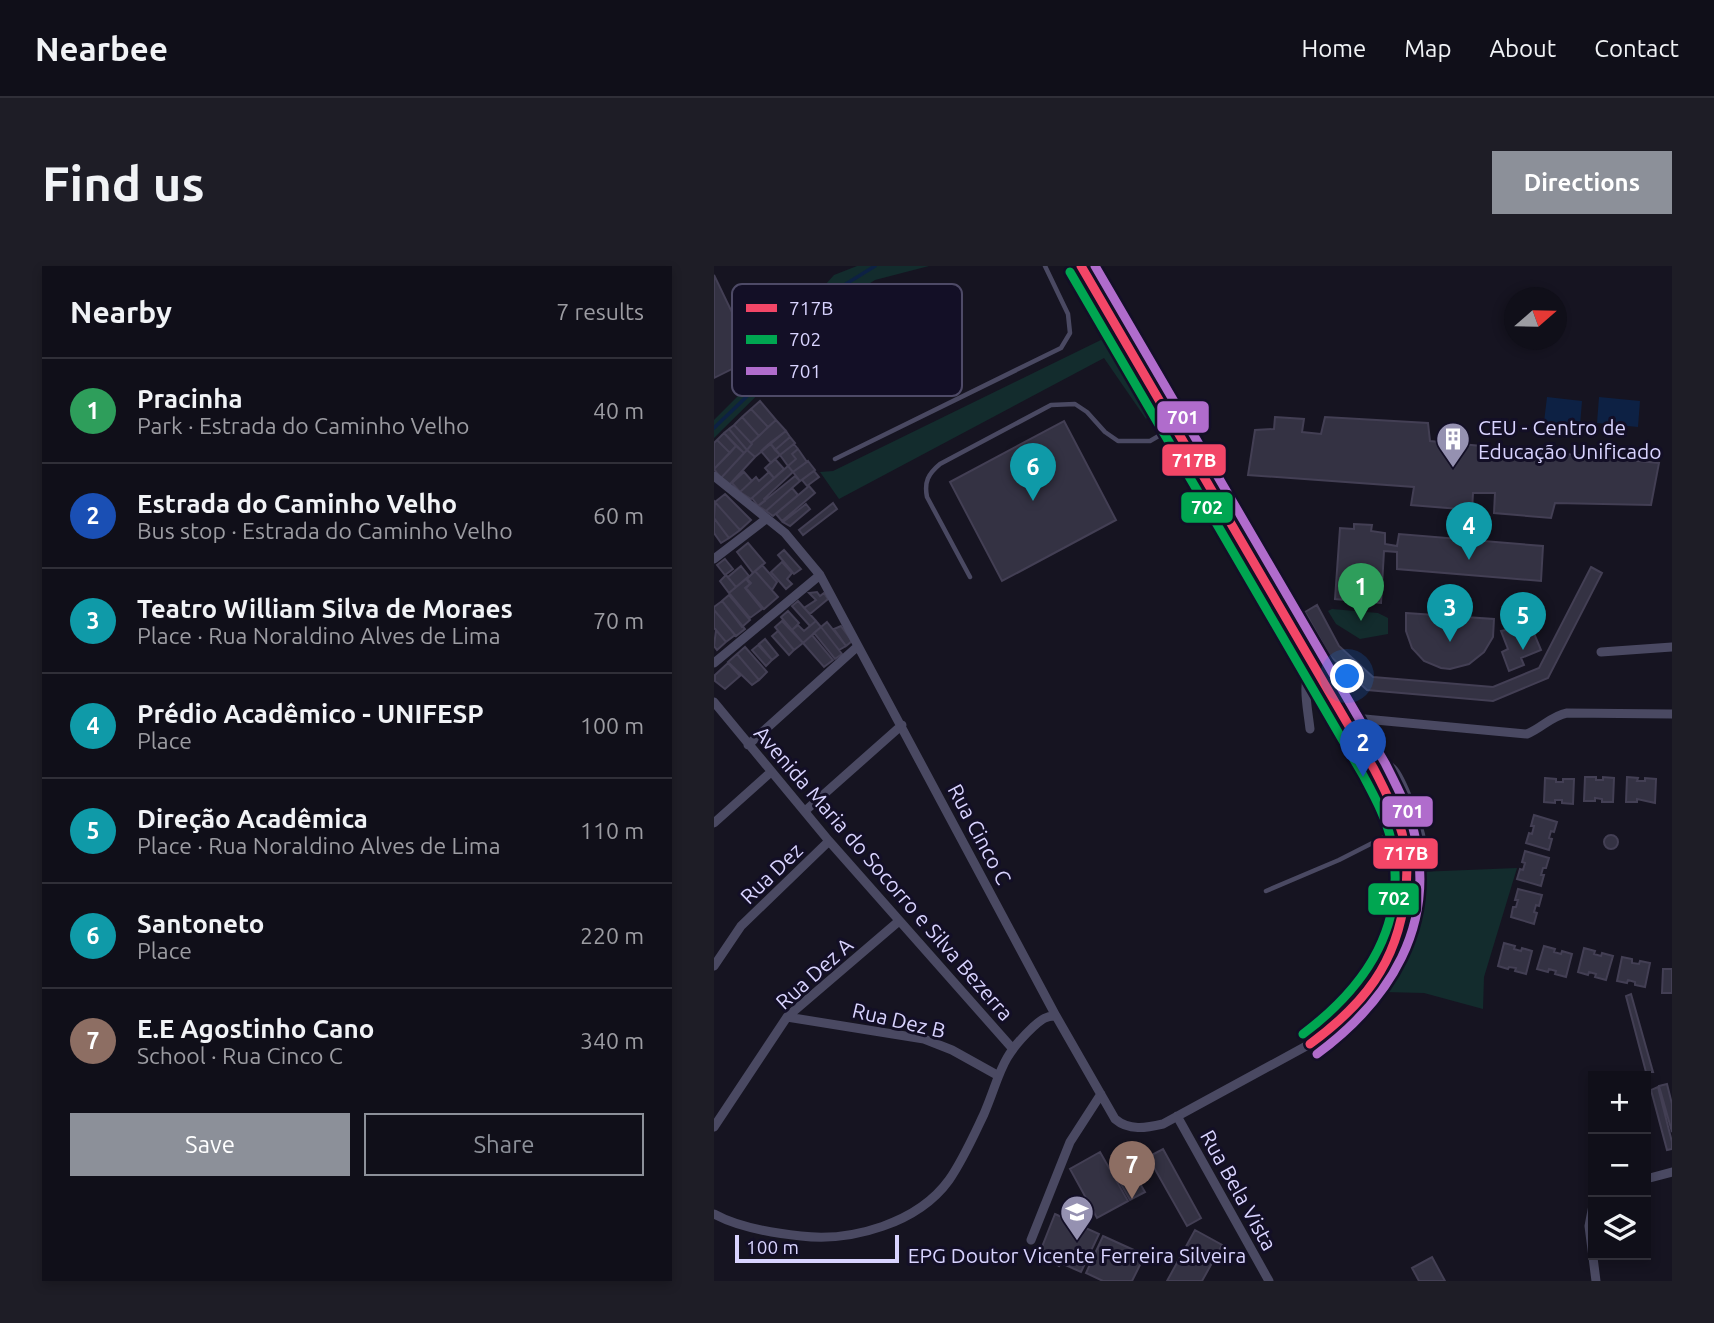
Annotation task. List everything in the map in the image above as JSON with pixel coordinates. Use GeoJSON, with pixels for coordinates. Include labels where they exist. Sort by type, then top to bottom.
{"type":"FeatureCollection","features":[{"type":"Feature","properties":{"kind":"street","name":"Rua Cinco C"},"geometry":{"type":"LineString","coordinates":[[714,476],[785,533],[820,575],[1056,1016],[1115,1119],[1131,1128],[1149,1128],[1163,1124],[1310,1044],[1350,1013],[1369,992],[1397,939],[1403,910],[1406,868],[1401,829],[1395,810],[1362,749],[1081,266]]}},
{"type":"Feature","properties":{"kind":"street"},"geometry":{"type":"LineString","coordinates":[[714,559],[766,519]]}},
{"type":"Feature","properties":{"kind":"street"},"geometry":{"type":"LineString","coordinates":[[1228,545],[1237,537]]}},
{"type":"Feature","properties":{"kind":"street"},"geometry":{"type":"LineString","coordinates":[[714,663],[820,575]]}},
{"type":"Feature","properties":{"kind":"street"},"geometry":{"type":"LineString","coordinates":[[748,744],[858,646]]}},
{"type":"Feature","properties":{"kind":"street"},"geometry":{"type":"LineString","coordinates":[[1601,652],[1672,647]]}},
{"type":"Feature","properties":{"kind":"street"},"geometry":{"type":"LineString","coordinates":[[1310,729],[1305,680],[1311,661]]}},
{"type":"Feature","properties":{"kind":"street","name":"Avenida Maria do Socorro e Silva Bezerra"},"geometry":{"type":"LineString","coordinates":[[714,1214],[773,1233],[815,1238],[842,1237],[903,1216],[933,1198],[950,1179],[985,1112],[997,1075],[1012,1048],[829,841],[716,708]]}},
{"type":"Feature","properties":{"kind":"street"},"geometry":{"type":"LineString","coordinates":[[1343,717],[1527,734],[1539,729],[1556,715],[1567,713],[1672,714]]}},
{"type":"Feature","properties":{"kind":"street"},"geometry":{"type":"LineString","coordinates":[[805,811],[902,726]]}},
{"type":"Feature","properties":{"kind":"street"},"geometry":{"type":"LineString","coordinates":[[714,823],[771,772]]}},
{"type":"Feature","properties":{"kind":"street","name":"Rua Dez"},"geometry":{"type":"LineString","coordinates":[[714,966],[740,926],[829,841]]}},
{"type":"Feature","properties":{"kind":"street","name":"Rua Dez A"},"geometry":{"type":"LineString","coordinates":[[714,1127],[787,1017],[899,921]]}},
{"type":"Feature","properties":{"kind":"street"},"geometry":{"type":"LineString","coordinates":[[1012,1048],[1045,1017],[1056,1016]]}},
{"type":"Feature","properties":{"kind":"street","name":"Rua Dez B"},"geometry":{"type":"LineString","coordinates":[[787,1017],[924,1039],[952,1050],[997,1075]]}},
{"type":"Feature","properties":{"kind":"street"},"geometry":{"type":"LineString","coordinates":[[1031,1240],[1070,1142],[1101,1094]]}},
{"type":"Feature","properties":{"kind":"street","name":"Rua Bela Vista"},"geometry":{"type":"LineString","coordinates":[[1177,1116],[1269,1281]]}},
{"type":"Feature","properties":{"kind":"street"},"geometry":{"type":"LineString","coordinates":[[1651,1178],[1672,1172]]}},
{"type":"Feature","properties":{"kind":"street"},"geometry":{"type":"LineString","coordinates":[[1593,1260],[1596,1281]]}},
{"type":"Feature","properties":{"kind":"lane"},"geometry":{"type":"LineString","coordinates":[[835,459],[1062,348],[1070,332],[1068,314],[1045,266]]}},
{"type":"Feature","properties":{"kind":"lane"},"geometry":{"type":"LineString","coordinates":[[970,577],[927,497],[925,485],[928,476],[940,464],[1051,405],[1075,404],[1118,441],[1150,440],[1175,426]]}},
{"type":"Feature","properties":{"kind":"lane"},"geometry":{"type":"LineString","coordinates":[[1362,749],[1398,771],[1420,823],[1424,844],[1406,868]]}},
{"type":"Feature","properties":{"kind":"lane"},"geometry":{"type":"LineString","coordinates":[[1266,891],[1339,860],[1401,829]]}},
{"type":"Feature","properties":{"kind":"green space"},"geometry":{"type":"Polygon","coordinates":[[[857,266],[929,266],[869,284],[826,284],[834,275],[857,266]]]}},
{"type":"Feature","properties":{"kind":"green space"},"geometry":{"type":"Polygon","coordinates":[[[1107,337],[1150,412],[1146,419],[1104,358],[839,499],[820,472],[833,471],[1107,337]]]}},
{"type":"Feature","properties":{"kind":"green space"},"geometry":{"type":"Polygon","coordinates":[[[738,396],[756,396],[714,438],[714,420],[738,396]]]}},
{"type":"Feature","properties":{"kind":"green space"},"geometry":{"type":"Polygon","coordinates":[[[1332,609],[1378,613],[1388,618],[1388,634],[1360,639],[1336,624],[1328,611],[1332,609]]]}},
{"type":"Feature","properties":{"kind":"green space"},"geometry":{"type":"Polygon","coordinates":[[[1517,868],[1484,977],[1483,1009],[1424,993],[1384,992],[1409,934],[1418,872],[1517,868]]]}},
{"type":"Feature","properties":{"kind":"water"},"geometry":{"type":"Polygon","coordinates":[[[1547,397],[1582,401],[1580,426],[1544,422],[1547,397]]]}},
{"type":"Feature","properties":{"kind":"water"},"geometry":{"type":"Polygon","coordinates":[[[1599,397],[1640,401],[1638,427],[1597,423],[1599,397]]]}},
{"type":"Feature","properties":{"kind":"building"},"geometry":{"type":"Polygon","coordinates":[[[714,275],[732,312],[732,369],[714,378],[714,275]]]}},
{"type":"Feature","properties":{"kind":"building"},"geometry":{"type":"Polygon","coordinates":[[[760,401],[776,420],[768,427],[751,409],[760,401]]]}},
{"type":"Feature","properties":{"kind":"building"},"geometry":{"type":"Polygon","coordinates":[[[751,409],[768,427],[759,436],[742,417],[751,409]]]}},
{"type":"Feature","properties":{"kind":"building"},"geometry":{"type":"Polygon","coordinates":[[[742,417],[759,436],[751,443],[734,425],[742,417]]]}},
{"type":"Feature","properties":{"kind":"building","name":"CEU - Centro de Educação Unificado"},"geometry":{"type":"Polygon","coordinates":[[[1275,417],[1304,419],[1302,432],[1321,434],[1325,417],[1428,423],[1430,441],[1659,463],[1651,505],[1555,503],[1551,518],[1494,513],[1495,493],[1473,493],[1472,510],[1411,505],[1414,487],[1248,475],[1255,430],[1274,429],[1275,417]]]}},
{"type":"Feature","properties":{"kind":"building"},"geometry":{"type":"Polygon","coordinates":[[[776,420],[786,431],[755,457],[747,450],[776,420]]]}},
{"type":"Feature","properties":{"kind":"building"},"geometry":{"type":"Polygon","coordinates":[[[1064,421],[1116,520],[1002,581],[950,482],[1064,421]]]}},
{"type":"Feature","properties":{"kind":"building"},"geometry":{"type":"Polygon","coordinates":[[[734,425],[752,444],[747,450],[729,429],[734,425]]]}},
{"type":"Feature","properties":{"kind":"building"},"geometry":{"type":"Polygon","coordinates":[[[729,429],[747,450],[744,453],[724,433],[729,429]]]}},
{"type":"Feature","properties":{"kind":"building"},"geometry":{"type":"Polygon","coordinates":[[[786,431],[790,437],[775,450],[770,443],[786,431]]]}},
{"type":"Feature","properties":{"kind":"building"},"geometry":{"type":"Polygon","coordinates":[[[724,433],[736,446],[730,453],[717,440],[724,433]]]}},
{"type":"Feature","properties":{"kind":"building"},"geometry":{"type":"Polygon","coordinates":[[[790,437],[795,443],[780,455],[775,450],[790,437]]]}},
{"type":"Feature","properties":{"kind":"building"},"geometry":{"type":"Polygon","coordinates":[[[717,440],[730,453],[714,469],[714,443],[717,440]]]}},
{"type":"Feature","properties":{"kind":"building"},"geometry":{"type":"Polygon","coordinates":[[[770,443],[780,455],[771,463],[761,451],[770,443]]]}},
{"type":"Feature","properties":{"kind":"building"},"geometry":{"type":"Polygon","coordinates":[[[794,444],[798,449],[792,454],[796,459],[788,466],[780,455],[794,444]]]}},
{"type":"Feature","properties":{"kind":"building"},"geometry":{"type":"Polygon","coordinates":[[[736,446],[744,453],[721,478],[714,469],[736,446]]]}},
{"type":"Feature","properties":{"kind":"building"},"geometry":{"type":"Polygon","coordinates":[[[798,449],[807,462],[793,472],[788,466],[796,459],[792,454],[798,449]]]}},
{"type":"Feature","properties":{"kind":"building"},"geometry":{"type":"Polygon","coordinates":[[[747,450],[755,457],[729,485],[721,478],[747,450]]]}},
{"type":"Feature","properties":{"kind":"building"},"geometry":{"type":"Polygon","coordinates":[[[775,459],[784,469],[774,478],[765,468],[775,459]]]}},
{"type":"Feature","properties":{"kind":"building"},"geometry":{"type":"Polygon","coordinates":[[[808,461],[815,470],[800,481],[793,472],[808,461]]]}},
{"type":"Feature","properties":{"kind":"building"},"geometry":{"type":"Polygon","coordinates":[[[788,466],[793,472],[758,506],[752,498],[788,466]]]}},
{"type":"Feature","properties":{"kind":"building"},"geometry":{"type":"Polygon","coordinates":[[[814,471],[819,477],[807,486],[802,480],[814,471]]]}},
{"type":"Feature","properties":{"kind":"building"},"geometry":{"type":"Polygon","coordinates":[[[744,472],[752,481],[740,492],[732,483],[744,472]]]}},
{"type":"Feature","properties":{"kind":"building"},"geometry":{"type":"Polygon","coordinates":[[[769,472],[774,478],[751,499],[740,492],[756,477],[759,481],[769,472]]]}},
{"type":"Feature","properties":{"kind":"building"},"geometry":{"type":"Polygon","coordinates":[[[795,476],[800,481],[766,511],[758,506],[795,476]]]}},
{"type":"Feature","properties":{"kind":"building"},"geometry":{"type":"Polygon","coordinates":[[[809,486],[815,493],[782,521],[776,514],[809,486]]]}},
{"type":"Feature","properties":{"kind":"building"},"geometry":{"type":"Polygon","coordinates":[[[792,488],[798,495],[773,516],[766,511],[792,488]]]}},
{"type":"Feature","properties":{"kind":"building"},"geometry":{"type":"Polygon","coordinates":[[[725,494],[751,520],[740,530],[715,502],[725,494]]]}},
{"type":"Feature","properties":{"kind":"building"},"geometry":{"type":"Polygon","coordinates":[[[715,502],[740,530],[729,538],[714,518],[715,502]]]}},
{"type":"Feature","properties":{"kind":"building"},"geometry":{"type":"Polygon","coordinates":[[[833,503],[837,509],[803,535],[799,530],[833,503]]]}},
{"type":"Feature","properties":{"kind":"building"},"geometry":{"type":"Polygon","coordinates":[[[806,504],[810,509],[790,526],[783,522],[806,504]]]}},
{"type":"Feature","properties":{"kind":"building"},"geometry":{"type":"Polygon","coordinates":[[[714,518],[729,538],[721,543],[714,533],[714,518]]]}},
{"type":"Feature","properties":{"kind":"building"},"geometry":{"type":"Polygon","coordinates":[[[1354,524],[1372,525],[1371,531],[1385,533],[1385,544],[1397,546],[1399,534],[1543,546],[1541,581],[1397,569],[1397,552],[1384,551],[1381,603],[1335,599],[1340,528],[1354,529],[1354,524]]]}},
{"type":"Feature","properties":{"kind":"building"},"geometry":{"type":"Polygon","coordinates":[[[748,543],[765,563],[753,573],[737,552],[748,543]]]}},
{"type":"Feature","properties":{"kind":"building"},"geometry":{"type":"Polygon","coordinates":[[[784,550],[801,569],[794,574],[778,555],[784,550]]]}},
{"type":"Feature","properties":{"kind":"building"},"geometry":{"type":"Polygon","coordinates":[[[725,559],[733,569],[725,575],[717,565],[725,559]]]}},
{"type":"Feature","properties":{"kind":"building"},"geometry":{"type":"Polygon","coordinates":[[[782,562],[792,573],[787,579],[792,584],[786,589],[771,572],[782,562]]]}},
{"type":"Feature","properties":{"kind":"building"},"geometry":{"type":"Polygon","coordinates":[[[762,565],[777,582],[772,590],[755,571],[762,565]]]}},
{"type":"Feature","properties":{"kind":"building"},"geometry":{"type":"Polygon","coordinates":[[[741,566],[749,576],[736,587],[728,577],[741,566]]]}},
{"type":"Feature","properties":{"kind":"building"},"geometry":{"type":"Polygon","coordinates":[[[1591,567],[1602,573],[1548,678],[1493,701],[1367,690],[1329,655],[1305,612],[1317,605],[1339,646],[1373,677],[1493,687],[1539,668],[1591,567]]]}},
{"type":"Feature","properties":{"kind":"building"},"geometry":{"type":"Polygon","coordinates":[[[755,571],[778,597],[764,609],[746,588],[751,583],[747,579],[755,571]]]}},
{"type":"Feature","properties":{"kind":"building"},"geometry":{"type":"Polygon","coordinates":[[[726,575],[736,587],[729,593],[720,581],[726,575]]]}},
{"type":"Feature","properties":{"kind":"building"},"geometry":{"type":"Polygon","coordinates":[[[746,579],[750,584],[745,588],[762,609],[750,618],[729,593],[746,579]]]}},
{"type":"Feature","properties":{"kind":"building"},"geometry":{"type":"Polygon","coordinates":[[[817,592],[820,596],[824,593],[828,599],[810,614],[804,608],[816,600],[809,593],[817,592]]]}},
{"type":"Feature","properties":{"kind":"building"},"geometry":{"type":"Polygon","coordinates":[[[729,595],[750,620],[742,627],[722,601],[729,595]]]}},
{"type":"Feature","properties":{"kind":"building"},"geometry":{"type":"Polygon","coordinates":[[[722,601],[745,629],[736,636],[714,610],[722,601]]]}},
{"type":"Feature","properties":{"kind":"building"},"geometry":{"type":"Polygon","coordinates":[[[798,601],[816,621],[810,626],[792,606],[798,601]]]}},
{"type":"Feature","properties":{"kind":"building"},"geometry":{"type":"Polygon","coordinates":[[[714,610],[735,635],[726,642],[714,628],[714,610]]]}},
{"type":"Feature","properties":{"kind":"building"},"geometry":{"type":"Polygon","coordinates":[[[788,611],[799,623],[792,630],[781,617],[788,611]]]}},
{"type":"Feature","properties":{"kind":"building"},"geometry":{"type":"Polygon","coordinates":[[[1406,613],[1494,619],[1493,637],[1484,652],[1469,664],[1450,669],[1441,668],[1424,661],[1412,648],[1406,631],[1406,613]]]}},
{"type":"Feature","properties":{"kind":"building"},"geometry":{"type":"Polygon","coordinates":[[[782,621],[803,643],[794,650],[775,627],[782,621]]]}},
{"type":"Feature","properties":{"kind":"building"},"geometry":{"type":"Polygon","coordinates":[[[816,621],[821,627],[803,643],[792,630],[798,625],[804,631],[816,621]]]}},
{"type":"Feature","properties":{"kind":"building"},"geometry":{"type":"Polygon","coordinates":[[[827,622],[846,646],[839,650],[821,627],[827,622]]]}},
{"type":"Feature","properties":{"kind":"building"},"geometry":{"type":"Polygon","coordinates":[[[841,626],[852,641],[846,646],[834,629],[841,626]]]}},
{"type":"Feature","properties":{"kind":"building"},"geometry":{"type":"Polygon","coordinates":[[[821,627],[842,654],[835,659],[814,633],[821,627]]]}},
{"type":"Feature","properties":{"kind":"building"},"geometry":{"type":"Polygon","coordinates":[[[716,630],[726,642],[717,650],[714,646],[716,630]]]}},
{"type":"Feature","properties":{"kind":"building"},"geometry":{"type":"Polygon","coordinates":[[[1518,630],[1521,635],[1533,631],[1541,650],[1521,658],[1524,665],[1509,671],[1502,652],[1508,649],[1501,631],[1518,630]]]}},
{"type":"Feature","properties":{"kind":"building"},"geometry":{"type":"Polygon","coordinates":[[[778,631],[794,650],[789,655],[772,636],[778,631]]]}},
{"type":"Feature","properties":{"kind":"building"},"geometry":{"type":"Polygon","coordinates":[[[812,635],[833,660],[824,667],[803,643],[812,635]]]}},
{"type":"Feature","properties":{"kind":"building"},"geometry":{"type":"Polygon","coordinates":[[[765,639],[778,655],[772,660],[759,644],[765,639]]]}},
{"type":"Feature","properties":{"kind":"building"},"geometry":{"type":"Polygon","coordinates":[[[758,645],[772,660],[766,666],[752,650],[758,645]]]}},
{"type":"Feature","properties":{"kind":"building"},"geometry":{"type":"Polygon","coordinates":[[[745,647],[767,672],[759,680],[737,654],[745,647]]]}},
{"type":"Feature","properties":{"kind":"building"},"geometry":{"type":"Polygon","coordinates":[[[737,654],[759,680],[752,685],[728,662],[737,654]]]}},
{"type":"Feature","properties":{"kind":"building"},"geometry":{"type":"Polygon","coordinates":[[[728,663],[740,676],[725,689],[715,681],[715,675],[728,663]]]}},
{"type":"Feature","properties":{"kind":"building"},"geometry":{"type":"Polygon","coordinates":[[[1585,777],[1596,777],[1596,780],[1603,780],[1603,777],[1614,778],[1613,802],[1602,802],[1602,799],[1595,798],[1595,801],[1584,801],[1585,777]]]}},
{"type":"Feature","properties":{"kind":"building"},"geometry":{"type":"Polygon","coordinates":[[[1627,777],[1638,778],[1637,781],[1645,781],[1645,778],[1656,779],[1655,803],[1637,799],[1637,802],[1626,802],[1627,777]]]}},
{"type":"Feature","properties":{"kind":"building"},"geometry":{"type":"Polygon","coordinates":[[[1545,778],[1556,779],[1556,782],[1574,779],[1573,804],[1562,803],[1562,800],[1555,800],[1555,803],[1544,802],[1545,778]]]}},
{"type":"Feature","properties":{"kind":"building"},"geometry":{"type":"Polygon","coordinates":[[[1534,815],[1557,822],[1549,838],[1552,839],[1549,850],[1526,843],[1529,833],[1532,834],[1534,815]]]}},
{"type":"Feature","properties":{"kind":"building"},"geometry":{"type":"Polygon","coordinates":[[[1611,835],[1616,837],[1616,847],[1611,849],[1606,847],[1604,842],[1606,837],[1611,835]]]}},
{"type":"Feature","properties":{"kind":"building"},"geometry":{"type":"Polygon","coordinates":[[[1525,851],[1549,858],[1541,875],[1544,875],[1541,886],[1517,879],[1525,863],[1522,862],[1525,851]]]}},
{"type":"Feature","properties":{"kind":"building"},"geometry":{"type":"Polygon","coordinates":[[[1518,889],[1542,895],[1534,912],[1537,913],[1534,924],[1511,917],[1518,900],[1515,900],[1518,889]]]}},
{"type":"Feature","properties":{"kind":"building"},"geometry":{"type":"Polygon","coordinates":[[[1504,943],[1521,951],[1522,948],[1532,951],[1526,974],[1515,971],[1516,968],[1498,966],[1504,943]]]}},
{"type":"Feature","properties":{"kind":"building"},"geometry":{"type":"Polygon","coordinates":[[[1544,946],[1561,954],[1562,951],[1572,954],[1566,977],[1549,969],[1548,972],[1537,969],[1544,946]]]}},
{"type":"Feature","properties":{"kind":"building"},"geometry":{"type":"Polygon","coordinates":[[[1584,948],[1601,956],[1602,953],[1613,956],[1606,980],[1589,972],[1588,975],[1578,972],[1584,948]]]}},
{"type":"Feature","properties":{"kind":"building"},"geometry":{"type":"Polygon","coordinates":[[[1622,957],[1632,959],[1632,963],[1650,963],[1645,987],[1628,980],[1627,983],[1617,981],[1622,957]]]}},
{"type":"Feature","properties":{"kind":"building"},"geometry":{"type":"Polygon","coordinates":[[[1663,969],[1672,969],[1672,993],[1662,993],[1663,969]]]}},
{"type":"Feature","properties":{"kind":"building"},"geometry":{"type":"Polygon","coordinates":[[[1631,994],[1653,1072],[1646,1071],[1626,996],[1631,994]]]}},
{"type":"Feature","properties":{"kind":"building"},"geometry":{"type":"Polygon","coordinates":[[[1667,1084],[1672,1104],[1672,1132],[1659,1086],[1667,1084]]]}},
{"type":"Feature","properties":{"kind":"building"},"geometry":{"type":"Polygon","coordinates":[[[1658,1087],[1672,1149],[1667,1150],[1651,1090],[1658,1087]]]}},
{"type":"Feature","properties":{"kind":"building"},"geometry":{"type":"Polygon","coordinates":[[[1163,1149],[1201,1218],[1187,1226],[1148,1157],[1163,1149]]]}},
{"type":"Feature","properties":{"kind":"building"},"geometry":{"type":"Polygon","coordinates":[[[1100,1152],[1128,1201],[1097,1218],[1070,1169],[1100,1152]]]}},
{"type":"Feature","properties":{"kind":"building"},"geometry":{"type":"Polygon","coordinates":[[[1124,1156],[1145,1192],[1130,1200],[1110,1165],[1124,1156]]]}},
{"type":"Feature","properties":{"kind":"building"},"geometry":{"type":"Polygon","coordinates":[[[1055,1214],[1099,1234],[1081,1272],[1061,1263],[1059,1266],[1040,1252],[1055,1214]]]}},
{"type":"Feature","properties":{"kind":"building"},"geometry":{"type":"Polygon","coordinates":[[[1195,1230],[1222,1245],[1202,1281],[1167,1281],[1195,1230]]]}},
{"type":"Feature","properties":{"kind":"building"},"geometry":{"type":"Polygon","coordinates":[[[1103,1236],[1145,1255],[1132,1281],[1103,1281],[1086,1273],[1103,1236]]]}},
{"type":"Feature","properties":{"kind":"building"},"geometry":{"type":"Polygon","coordinates":[[[1432,1257],[1445,1281],[1419,1281],[1412,1268],[1432,1257]]]}},
{"type":"Feature","properties":{"kind":"waterway"},"geometry":{"type":"LineString","coordinates":[[846,284],[875,266]]}},
{"type":"Feature","properties":{"kind":"waterway"},"geometry":{"type":"LineString","coordinates":[[714,428],[747,396]]}},
{"type":"Feature","properties":{"kind":"transit line","name":"717B"},"geometry":{"type":"LineString","coordinates":[[1081,266],[1374,769],[1390,800],[1402,833],[1406,856],[1405,896],[1394,942],[1374,981],[1361,998],[1310,1044]]}},
{"type":"Feature","properties":{"kind":"transit line","name":"701"},"geometry":{"type":"LineString","coordinates":[[1095,266],[1385,763],[1414,832],[1419,866],[1419,898],[1413,929],[1402,958],[1386,985],[1366,1010],[1317,1054]]}},
{"type":"Feature","properties":{"kind":"transit line","name":"702"},"geometry":{"type":"LineString","coordinates":[[1070,272],[1363,775],[1389,831],[1395,870],[1394,899],[1388,926],[1378,950],[1364,974],[1346,995],[1303,1034]]}},
{"type":"Feature","properties":{"kind":"place","name":"CEU - Centro de Educação Unificado"},"geometry":{"type":"Point","coordinates":[1453,469]}},
{"type":"Feature","properties":{"kind":"place","name":"Santoneto"},"geometry":{"type":"Point","coordinates":[1033,501]}},
{"type":"Feature","properties":{"kind":"place","name":"Prédio Acadêmico - UNIFESP"},"geometry":{"type":"Point","coordinates":[1469,560]}},
{"type":"Feature","properties":{"kind":"place","name":"Pracinha"},"geometry":{"type":"Point","coordinates":[1361,621]}},
{"type":"Feature","properties":{"kind":"place","name":"Teatro William Silva de Moraes"},"geometry":{"type":"Point","coordinates":[1450,642]}},
{"type":"Feature","properties":{"kind":"place","name":"Direção Acadêmica"},"geometry":{"type":"Point","coordinates":[1523,650]}},
{"type":"Feature","properties":{"kind":"place","name":"Estrada do Caminho Velho"},"geometry":{"type":"Point","coordinates":[1363,777]}},
{"type":"Feature","properties":{"kind":"place","name":"E.E Agostinho Cano"},"geometry":{"type":"Point","coordinates":[1132,1199]}},
{"type":"Feature","properties":{"kind":"place","name":"EPG Doutor Vicente Ferreira Silveira"},"geometry":{"type":"Point","coordinates":[1077,1242]}}]}
